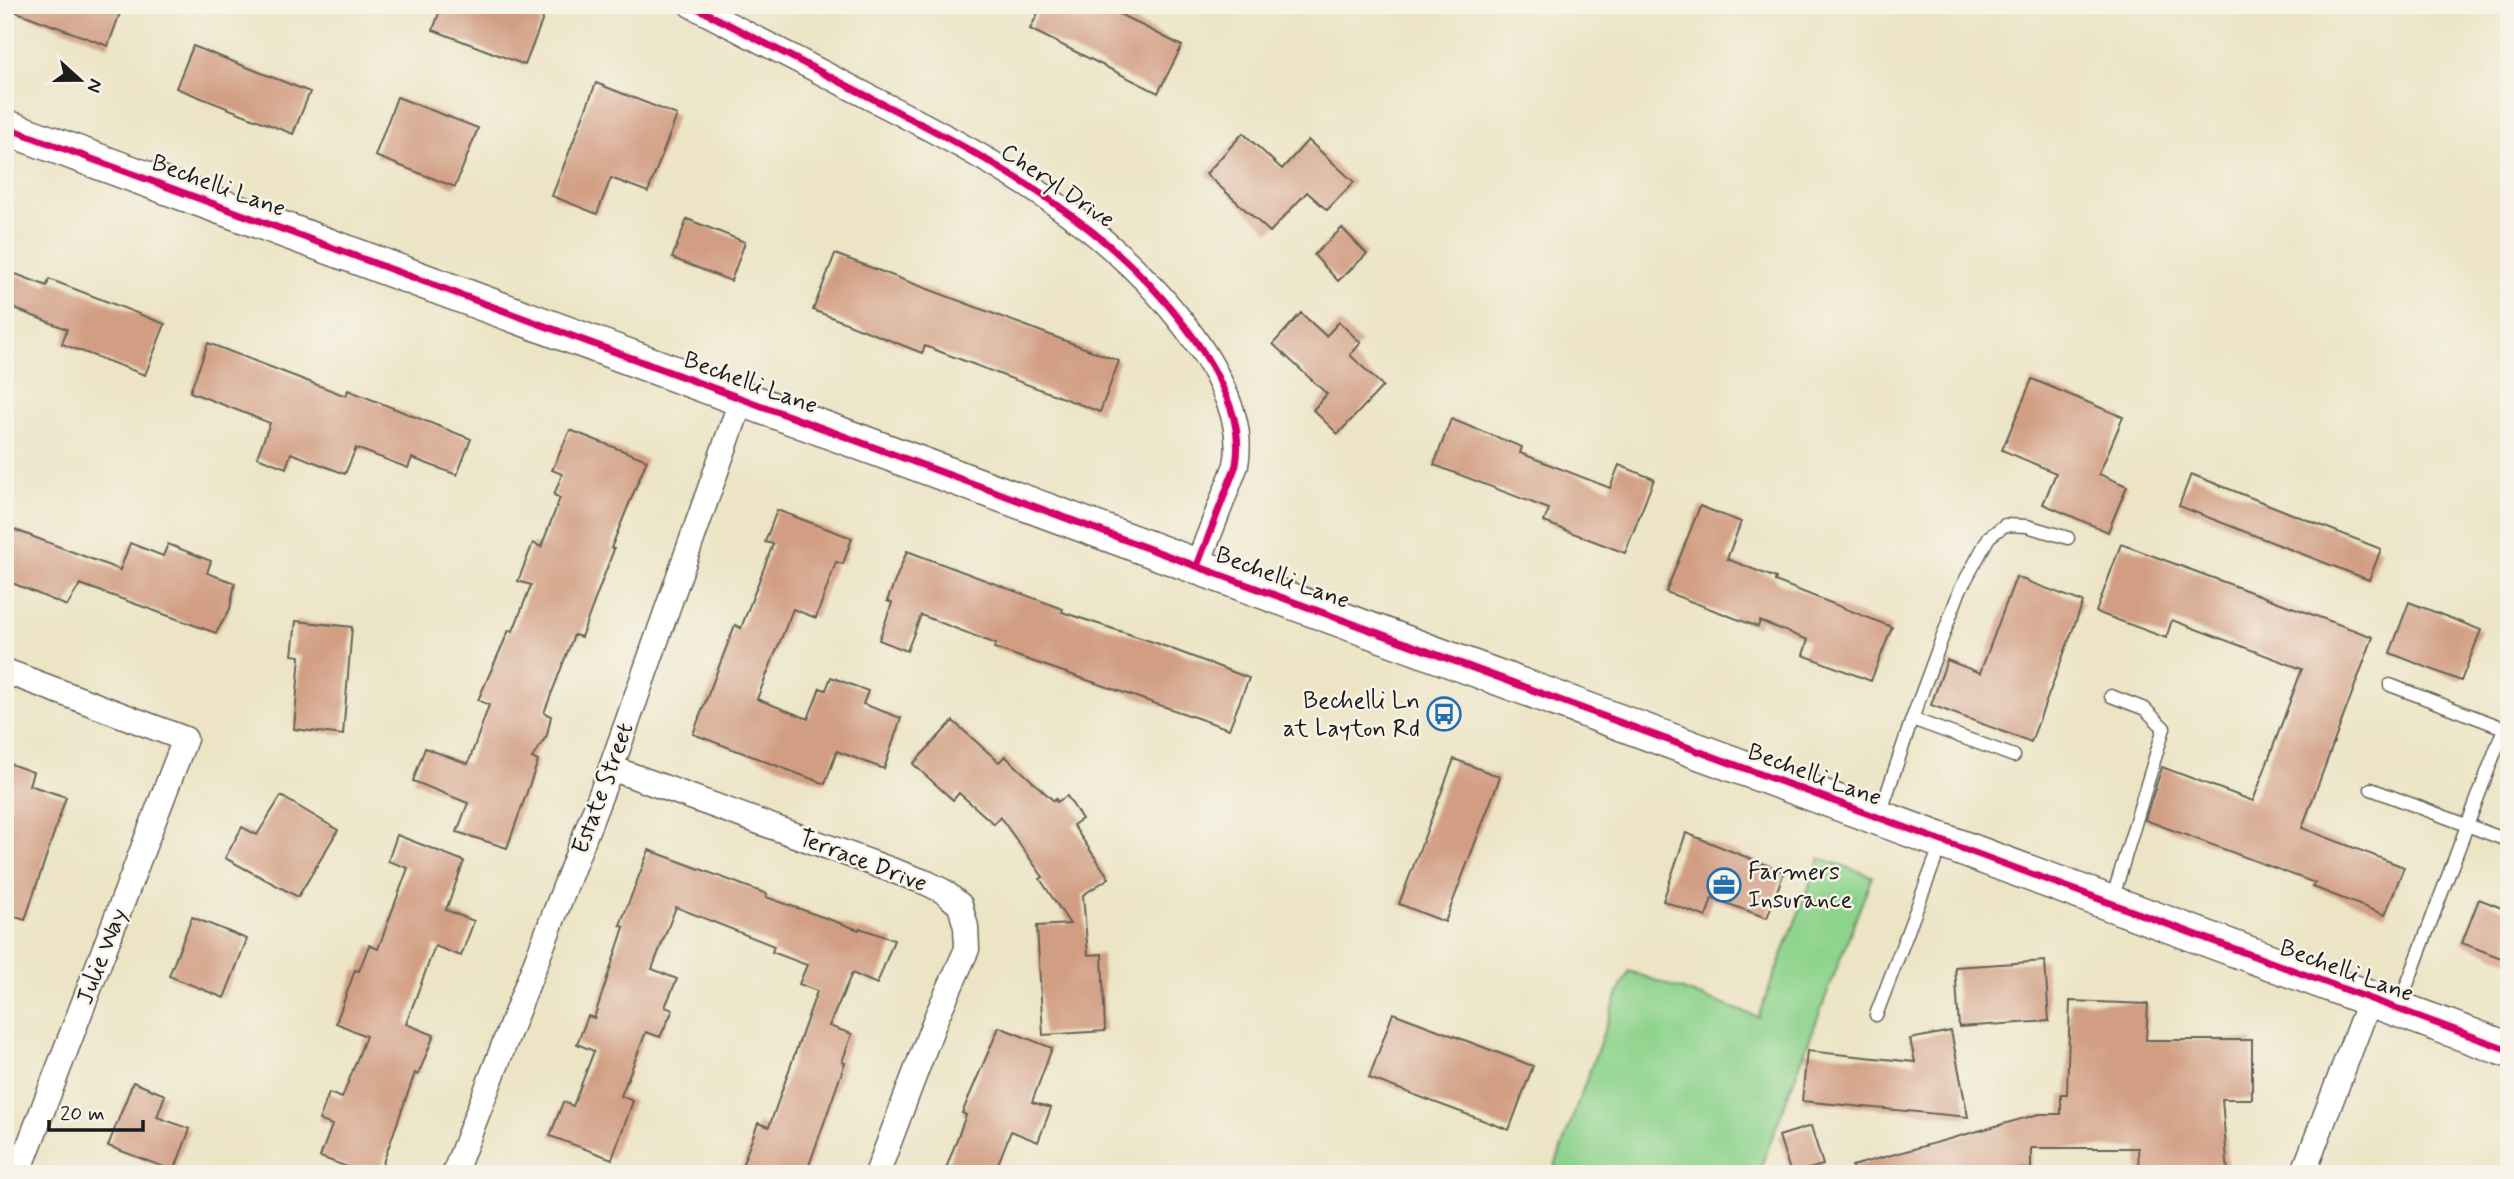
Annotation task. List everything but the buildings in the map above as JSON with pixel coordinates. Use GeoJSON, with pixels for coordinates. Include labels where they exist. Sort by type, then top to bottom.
{"type":"FeatureCollection","features":[{"type":"Feature","properties":{"kind":"main road","name":"Bechelli Lane"},"geometry":{"type":"LineString","coordinates":[[5,127],[2509,1050]]}},
{"type":"Feature","properties":{"kind":"street","name":"Cheryl Drive"},"geometry":{"type":"LineString","coordinates":[[691,5],[969,149],[1096,232],[1137,270],[1184,323],[1203,350],[1230,401],[1235,421],[1238,436],[1236,465],[1197,566]]}},
{"type":"Feature","properties":{"kind":"street","name":"Estate Street"},"geometry":{"type":"LineString","coordinates":[[454,1174],[611,768],[741,398]]}},
{"type":"Feature","properties":{"kind":"street","name":"Julie Way"},"geometry":{"type":"LineString","coordinates":[[5,671],[185,739],[18,1174]]}},
{"type":"Feature","properties":{"kind":"street","name":"Terrace Drive"},"geometry":{"type":"LineString","coordinates":[[611,768],[928,883],[960,905],[966,927],[967,949],[936,1018],[877,1174]]}},
{"type":"Feature","properties":{"kind":"street"},"geometry":{"type":"LineString","coordinates":[[2304,1174],[2383,1004]]}},
{"type":"Feature","properties":{"kind":"lane"},"geometry":{"type":"LineString","coordinates":[[1879,818],[1912,719],[1961,590],[1989,537],[2005,525],[2027,526],[2068,538]]}},
{"type":"Feature","properties":{"kind":"lane"},"geometry":{"type":"LineString","coordinates":[[2383,1004],[2467,825],[2506,729],[2390,685]]}},
{"type":"Feature","properties":{"kind":"lane"},"geometry":{"type":"LineString","coordinates":[[2111,696],[2146,709],[2164,728],[2111,904]]}},
{"type":"Feature","properties":{"kind":"lane"},"geometry":{"type":"LineString","coordinates":[[1912,719],[2014,756]]}},
{"type":"Feature","properties":{"kind":"lane"},"geometry":{"type":"LineString","coordinates":[[2371,789],[2509,841]]}},
{"type":"Feature","properties":{"kind":"lane"},"geometry":{"type":"LineString","coordinates":[[1875,1015],[1942,842]]}},
{"type":"Feature","properties":{"kind":"green space"},"geometry":{"type":"Polygon","coordinates":[[[1820,858],[1872,876],[1758,1174],[1552,1174],[1618,993],[1629,971],[1758,1017],[1820,858]]]}},
{"type":"Feature","properties":{"kind":"cycle path"},"geometry":{"type":"LineString","coordinates":[[691,5],[990,162],[1098,236],[1131,265],[1161,297],[1210,363],[1234,418],[1238,441],[1236,465],[1197,566]]}},
{"type":"Feature","properties":{"kind":"cycle path"},"geometry":{"type":"LineString","coordinates":[[5,127],[2509,1050]]}},
{"type":"Feature","properties":{"kind":"place","name":"Bechelli Ln at Layton Rd"},"geometry":{"type":"Point","coordinates":[1444,714]}},
{"type":"Feature","properties":{"kind":"place","name":"Farmers Insurance"},"geometry":{"type":"Point","coordinates":[1724,885]}}]}
